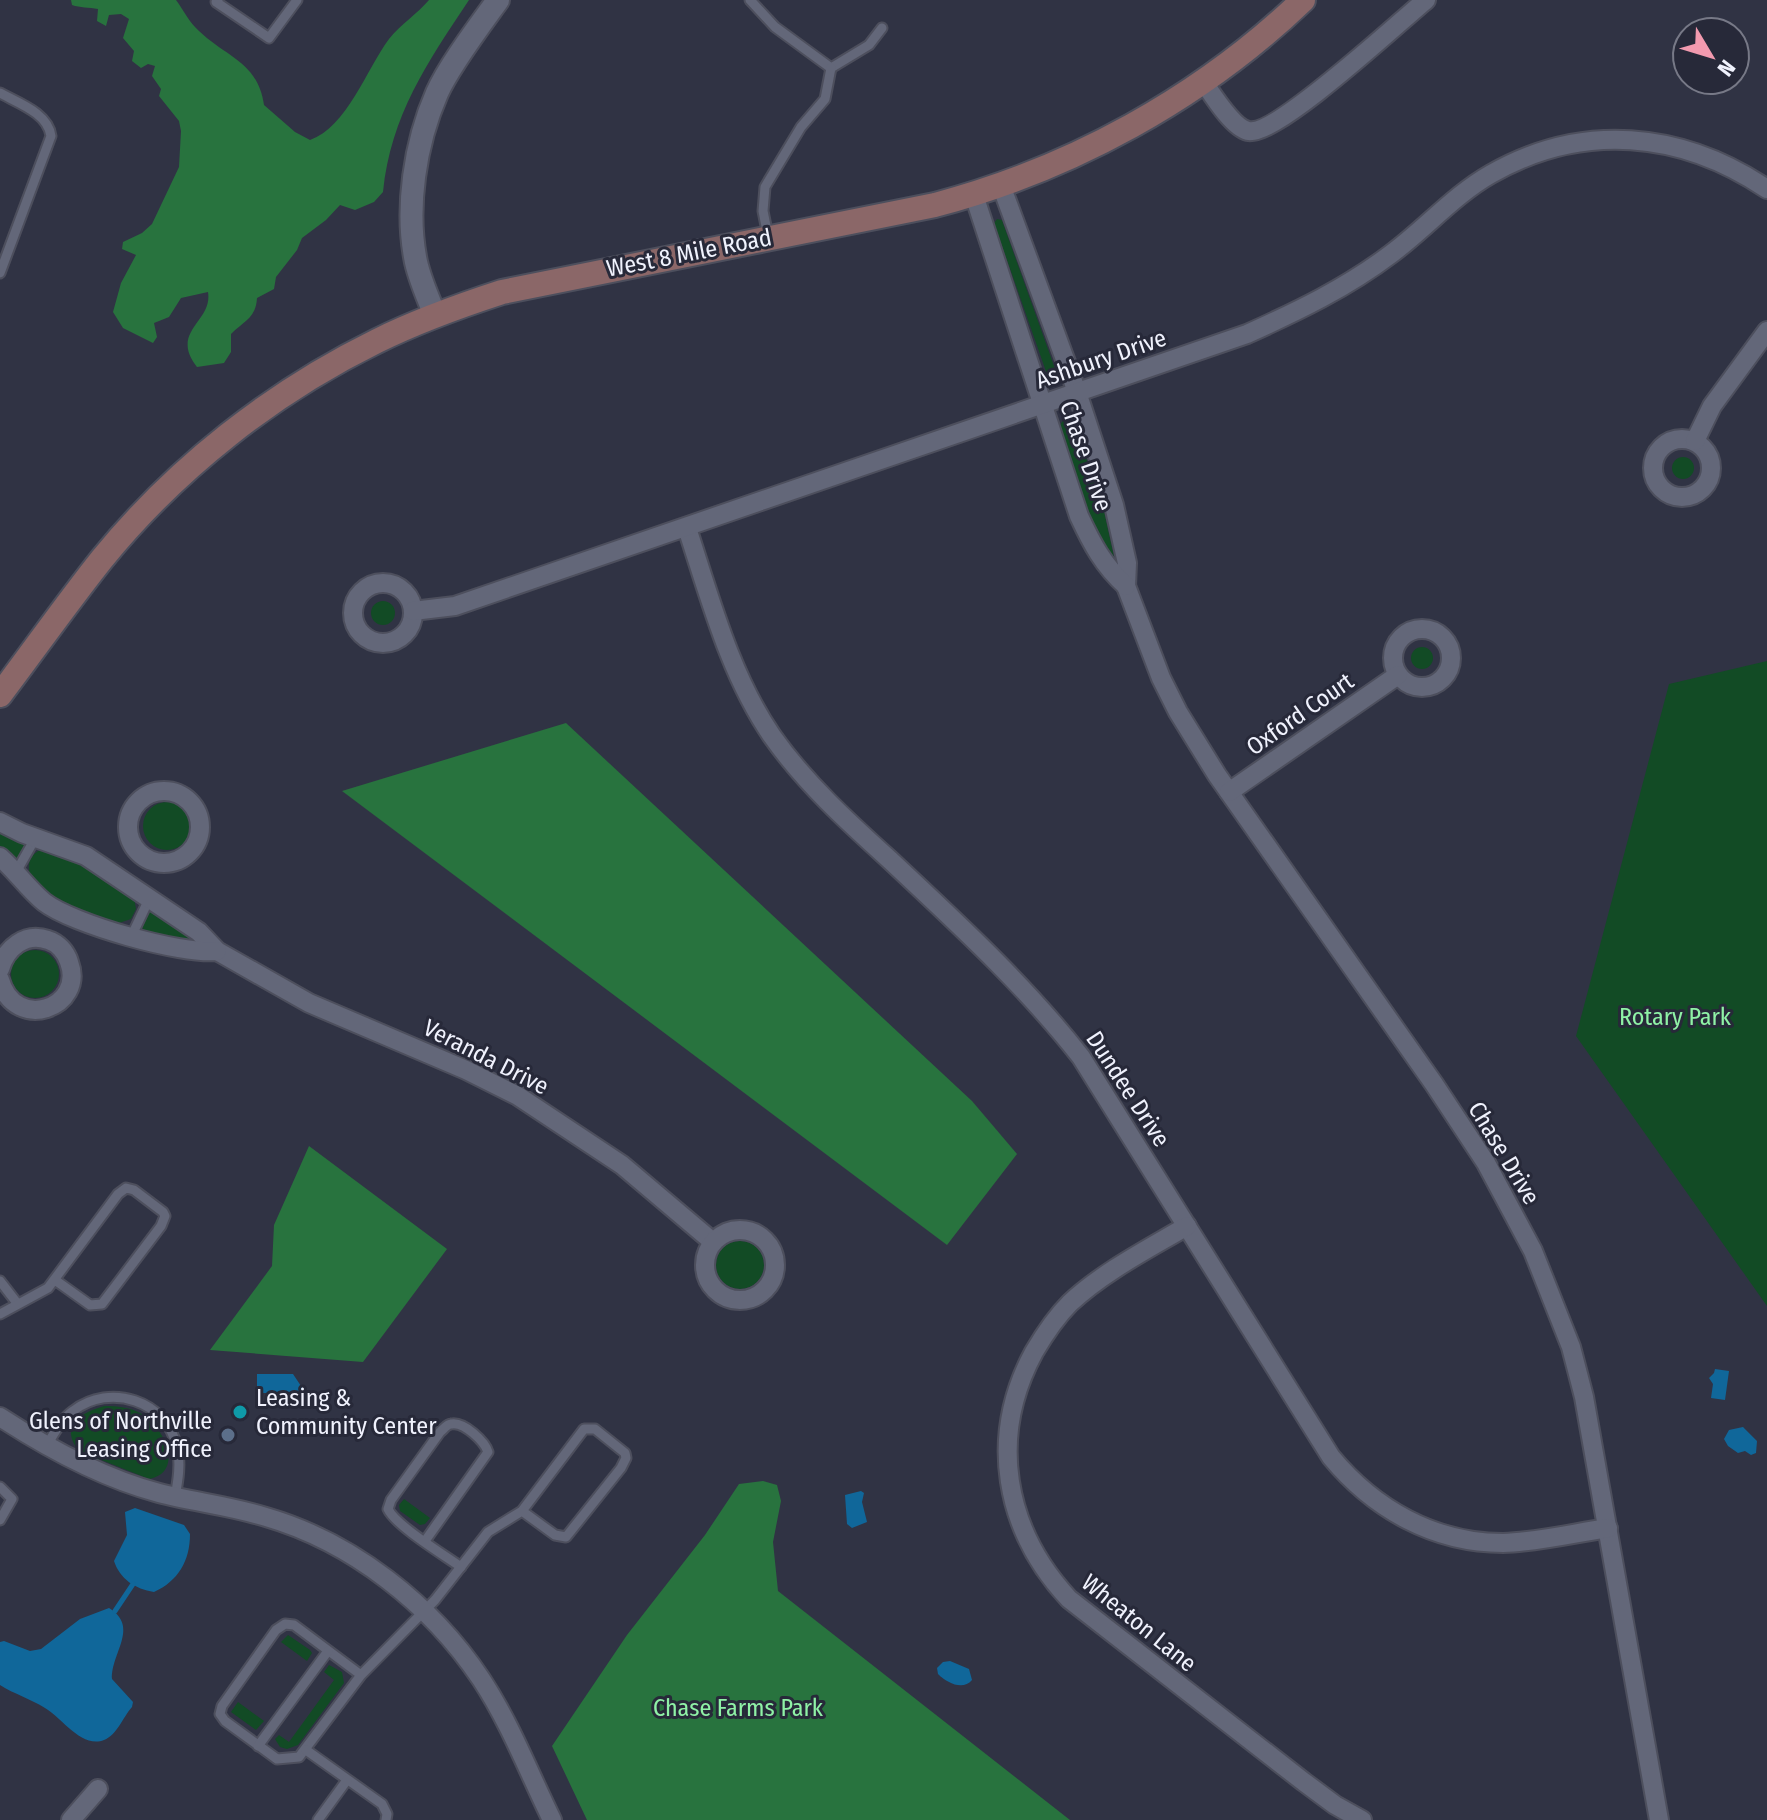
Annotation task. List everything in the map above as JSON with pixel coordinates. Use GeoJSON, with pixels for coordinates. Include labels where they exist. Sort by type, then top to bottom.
{"type":"FeatureCollection","features":[{"type":"Feature","properties":{"kind":"main road","name":"West 8 Mile Road"},"geometry":{"type":"LineString","coordinates":[[0,695],[104,557],[186,471],[250,419],[342,359],[435,315],[514,289],[904,211],[974,195],[1001,185],[1107,139],[1203,81],[1303,0]]}},
{"type":"Feature","properties":{"kind":"street"},"geometry":{"type":"LineString","coordinates":[[435,315],[416,262],[413,226],[414,186],[422,139],[438,91],[498,0]]}},
{"type":"Feature","properties":{"kind":"street"},"geometry":{"type":"LineString","coordinates":[[1203,81],[1239,127],[1257,131],[1300,105],[1426,0]]}},
{"type":"Feature","properties":{"kind":"street","name":"Ashbury Drive"},"geometry":{"type":"LineString","coordinates":[[413,611],[455,606],[1247,334],[1336,292],[1391,254],[1489,175],[1547,149],[1606,139],[1665,144],[1714,159],[1767,189]]}},
{"type":"Feature","properties":{"kind":"street","name":"Chase Drive"},"geometry":{"type":"LineString","coordinates":[[1001,185],[1077,392],[1114,505],[1127,563],[1126,586],[1161,678],[1178,712],[1229,792],[1486,1163],[1539,1263],[1571,1347],[1584,1397],[1659,1820]]}},
{"type":"Feature","properties":{"kind":"street","name":"Chase Drive"},"geometry":{"type":"LineString","coordinates":[[974,195],[1085,529],[1108,570],[1126,586]]}},
{"type":"Feature","properties":{"kind":"street"},"geometry":{"type":"LineString","coordinates":[[1695,441],[1712,406],[1767,331]]}},
{"type":"Feature","properties":{"kind":"street","name":"Dundee Drive"},"geometry":{"type":"LineString","coordinates":[[687,528],[721,631],[749,695],[772,736],[824,798],[1015,979],[1051,1018],[1104,1091],[1331,1457],[1354,1483],[1387,1509],[1412,1523],[1435,1532],[1484,1542],[1521,1542],[1608,1528]]}},
{"type":"Feature","properties":{"kind":"street","name":"Oxford Court"},"geometry":{"type":"LineString","coordinates":[[1229,792],[1398,675]]}},
{"type":"Feature","properties":{"kind":"street"},"geometry":{"type":"LineString","coordinates":[[163,790],[175,792],[195,807],[200,831],[197,842],[181,859],[170,863],[147,859],[138,852],[128,831],[132,808],[151,793],[163,790]]}},
{"type":"Feature","properties":{"kind":"street","name":"Veranda Drive"},"geometry":{"type":"LineString","coordinates":[[0,822],[86,856],[199,932],[217,951],[309,1003],[466,1070],[518,1096],[622,1165],[713,1242]]}},
{"type":"Feature","properties":{"kind":"street","name":"Veranda Drive"},"geometry":{"type":"LineString","coordinates":[[0,857],[45,902],[66,916],[190,951],[217,951]]}},
{"type":"Feature","properties":{"kind":"street"},"geometry":{"type":"LineString","coordinates":[[130,884],[147,859]]}},
{"type":"Feature","properties":{"kind":"street"},"geometry":{"type":"LineString","coordinates":[[52,942],[66,916]]}},
{"type":"Feature","properties":{"kind":"street"},"geometry":{"type":"LineString","coordinates":[[0,969],[4,956],[12,947],[23,940],[35,938],[52,942],[67,955],[72,979],[61,1000],[40,1010],[29,1010],[9,999],[0,980]]}},
{"type":"Feature","properties":{"kind":"street","name":"Wheaton Lane"},"geometry":{"type":"LineString","coordinates":[[1187,1226],[1086,1289],[1068,1305],[1038,1346],[1026,1368],[1010,1417],[1008,1461],[1014,1504],[1040,1565],[1078,1607],[1304,1782],[1362,1820]]}},
{"type":"Feature","properties":{"kind":"street"},"geometry":{"type":"LineString","coordinates":[[0,1417],[47,1446],[108,1476],[175,1497],[264,1516],[310,1533],[365,1564],[423,1611],[482,1680],[516,1742],[552,1820]]}},
{"type":"Feature","properties":{"kind":"street"},"geometry":{"type":"LineString","coordinates":[[71,1820],[98,1789]]}},
{"type":"Feature","properties":{"kind":"lane"},"geometry":{"type":"LineString","coordinates":[[218,0],[216,2],[269,38],[297,0]]}},
{"type":"Feature","properties":{"kind":"lane"},"geometry":{"type":"LineString","coordinates":[[750,0],[775,27],[831,68]]}},
{"type":"Feature","properties":{"kind":"lane"},"geometry":{"type":"LineString","coordinates":[[768,236],[763,211],[765,187],[801,127],[825,99],[831,68],[869,45],[882,28]]}},
{"type":"Feature","properties":{"kind":"lane"},"geometry":{"type":"LineString","coordinates":[[0,273],[51,136],[49,126],[42,118],[1,97]]}},
{"type":"Feature","properties":{"kind":"lane"},"geometry":{"type":"LineString","coordinates":[[16,873],[36,837]]}},
{"type":"Feature","properties":{"kind":"lane"},"geometry":{"type":"LineString","coordinates":[[132,935],[150,897]]}},
{"type":"Feature","properties":{"kind":"lane"},"geometry":{"type":"LineString","coordinates":[[0,1314],[43,1291],[55,1280],[118,1194],[126,1188],[134,1190],[163,1212],[165,1216],[161,1226],[102,1304],[90,1305],[55,1280]]}},
{"type":"Feature","properties":{"kind":"lane"},"geometry":{"type":"LineString","coordinates":[[0,1281],[17,1303]]}},
{"type":"Feature","properties":{"kind":"lane"},"geometry":{"type":"LineString","coordinates":[[47,1446],[65,1419],[89,1401],[134,1399],[160,1416],[172,1431],[179,1462],[175,1497]]}},
{"type":"Feature","properties":{"kind":"lane"},"geometry":{"type":"LineString","coordinates":[[425,1541],[488,1452],[483,1442],[457,1424],[451,1424],[440,1432],[388,1509],[392,1516],[425,1541],[461,1567]]}},
{"type":"Feature","properties":{"kind":"lane"},"geometry":{"type":"LineString","coordinates":[[361,1675],[294,1625],[285,1624],[276,1630],[221,1710],[225,1721],[258,1746],[282,1759],[294,1759],[306,1750],[361,1675],[423,1611],[494,1527],[522,1511],[584,1429],[595,1429],[625,1453],[621,1468],[566,1537],[555,1535],[522,1511]]}},
{"type":"Feature","properties":{"kind":"lane"},"geometry":{"type":"LineString","coordinates":[[0,1487],[12,1499],[0,1520]]}},
{"type":"Feature","properties":{"kind":"lane"},"geometry":{"type":"LineString","coordinates":[[258,1746],[328,1651]]}},
{"type":"Feature","properties":{"kind":"lane"},"geometry":{"type":"LineString","coordinates":[[306,1750],[382,1804],[387,1814],[386,1820]]}},
{"type":"Feature","properties":{"kind":"lane"},"geometry":{"type":"LineString","coordinates":[[318,1820],[347,1780]]}},
{"type":"Feature","properties":{"kind":"green space"},"geometry":{"type":"Polygon","coordinates":[[[71,0],[176,0],[199,31],[248,70],[261,91],[264,105],[295,132],[310,140],[335,123],[389,39],[429,0],[469,0],[413,91],[394,138],[383,192],[374,202],[355,210],[340,205],[302,238],[297,250],[276,277],[274,289],[257,298],[252,315],[231,334],[231,352],[224,363],[197,367],[190,355],[189,335],[208,302],[208,292],[181,298],[169,317],[154,323],[157,337],[153,343],[123,328],[113,312],[121,283],[136,255],[122,249],[123,242],[152,224],[179,167],[179,121],[159,96],[161,89],[152,76],[155,66],[148,64],[141,68],[132,61],[134,51],[123,38],[129,19],[121,14],[109,15],[106,26],[97,21],[98,9],[72,5],[71,0]]]}},
{"type":"Feature","properties":{"kind":"green space"},"geometry":{"type":"Polygon","coordinates":[[[997,219],[1002,220],[1058,377],[1054,380],[1049,380],[994,223],[997,219]]]}},
{"type":"Feature","properties":{"kind":"green space"},"geometry":{"type":"Polygon","coordinates":[[[1064,419],[1074,422],[1104,511],[1114,557],[1112,560],[1089,517],[1058,428],[1064,419]]]}},
{"type":"Feature","properties":{"kind":"green space"},"geometry":{"type":"Polygon","coordinates":[[[1679,457],[1687,457],[1694,468],[1687,479],[1679,479],[1672,472],[1672,464],[1679,457]]]}},
{"type":"Feature","properties":{"kind":"green space"},"geometry":{"type":"Polygon","coordinates":[[[383,601],[391,605],[395,613],[391,621],[383,625],[375,621],[371,613],[375,605],[383,601]]]}},
{"type":"Feature","properties":{"kind":"green space"},"geometry":{"type":"Polygon","coordinates":[[[1418,647],[1426,647],[1433,658],[1426,669],[1418,669],[1411,662],[1411,654],[1418,647]]]}},
{"type":"Feature","properties":{"kind":"green space","name":"Rotary Park"},"geometry":{"type":"Polygon","coordinates":[[[1767,661],[1767,1306],[1576,1036],[1669,684],[1767,661]]]}},
{"type":"Feature","properties":{"kind":"green space"},"geometry":{"type":"Polygon","coordinates":[[[566,723],[972,1101],[1017,1154],[947,1245],[342,791],[566,723]]]}},
{"type":"Feature","properties":{"kind":"green space"},"geometry":{"type":"Polygon","coordinates":[[[167,802],[184,809],[191,826],[184,843],[167,850],[150,843],[143,826],[150,809],[167,802]]]}},
{"type":"Feature","properties":{"kind":"green space"},"geometry":{"type":"Polygon","coordinates":[[[0,833],[27,845],[21,858],[14,858],[0,846],[0,833]]]}},
{"type":"Feature","properties":{"kind":"green space"},"geometry":{"type":"Polygon","coordinates":[[[42,849],[77,859],[134,898],[136,909],[131,919],[116,924],[60,904],[30,875],[31,858],[42,849]]]}},
{"type":"Feature","properties":{"kind":"green space"},"geometry":{"type":"Polygon","coordinates":[[[151,910],[199,942],[169,939],[147,932],[142,928],[151,910]]]}},
{"type":"Feature","properties":{"kind":"green space"},"geometry":{"type":"Polygon","coordinates":[[[35,950],[52,957],[59,974],[52,991],[35,998],[18,991],[11,974],[18,957],[35,950]]]}},
{"type":"Feature","properties":{"kind":"green space"},"geometry":{"type":"Polygon","coordinates":[[[309,1146],[447,1249],[363,1362],[210,1350],[272,1266],[274,1225],[309,1146]]]}},
{"type":"Feature","properties":{"kind":"green space"},"geometry":{"type":"Polygon","coordinates":[[[740,1241],[757,1248],[764,1265],[757,1282],[740,1289],[723,1282],[716,1265],[723,1248],[740,1241]]]}},
{"type":"Feature","properties":{"kind":"green space"},"geometry":{"type":"Polygon","coordinates":[[[104,1406],[123,1407],[137,1412],[157,1428],[169,1459],[160,1475],[149,1479],[79,1451],[71,1434],[75,1422],[87,1412],[104,1406]]]}},
{"type":"Feature","properties":{"kind":"green space","name":"Chase Farms Park"},"geometry":{"type":"Polygon","coordinates":[[[763,1481],[777,1485],[781,1501],[773,1542],[778,1591],[1070,1820],[587,1820],[552,1746],[627,1635],[705,1535],[739,1484],[763,1481]]]}},
{"type":"Feature","properties":{"kind":"green space"},"geometry":{"type":"Polygon","coordinates":[[[404,1499],[430,1518],[425,1524],[420,1525],[400,1511],[399,1505],[404,1499]]]}},
{"type":"Feature","properties":{"kind":"green space"},"geometry":{"type":"Polygon","coordinates":[[[288,1635],[310,1650],[312,1653],[307,1661],[281,1642],[288,1635]]]}},
{"type":"Feature","properties":{"kind":"green space"},"geometry":{"type":"Polygon","coordinates":[[[329,1665],[342,1672],[344,1683],[298,1745],[287,1749],[280,1747],[275,1739],[279,1735],[289,1742],[334,1680],[324,1672],[329,1665]]]}},
{"type":"Feature","properties":{"kind":"green space"},"geometry":{"type":"Polygon","coordinates":[[[238,1702],[264,1721],[256,1730],[231,1712],[238,1702]]]}},
{"type":"Feature","properties":{"kind":"water"},"geometry":{"type":"Polygon","coordinates":[[[1715,1369],[1729,1371],[1725,1400],[1711,1398],[1713,1384],[1709,1378],[1715,1369]]]}},
{"type":"Feature","properties":{"kind":"water"},"geometry":{"type":"Polygon","coordinates":[[[257,1374],[293,1374],[305,1392],[291,1401],[286,1393],[257,1393],[257,1374]]]}},
{"type":"Feature","properties":{"kind":"water"},"geometry":{"type":"Polygon","coordinates":[[[1743,1427],[1757,1441],[1756,1453],[1751,1455],[1745,1451],[1738,1453],[1724,1439],[1729,1430],[1743,1427]]]}},
{"type":"Feature","properties":{"kind":"water"},"geometry":{"type":"Polygon","coordinates":[[[864,1493],[862,1502],[867,1522],[852,1528],[847,1524],[845,1495],[864,1493]]]}},
{"type":"Feature","properties":{"kind":"water"},"geometry":{"type":"Polygon","coordinates":[[[135,1508],[184,1525],[190,1534],[188,1553],[181,1569],[170,1582],[154,1592],[129,1582],[114,1561],[127,1535],[125,1512],[135,1508]]]}},
{"type":"Feature","properties":{"kind":"water"},"geometry":{"type":"Polygon","coordinates":[[[109,1608],[118,1615],[123,1632],[112,1679],[133,1702],[113,1734],[96,1742],[80,1736],[45,1708],[0,1685],[0,1642],[30,1651],[41,1649],[80,1619],[109,1608]]]}},
{"type":"Feature","properties":{"kind":"water"},"geometry":{"type":"Polygon","coordinates":[[[950,1661],[969,1669],[972,1680],[960,1685],[950,1683],[938,1674],[937,1668],[943,1662],[950,1661]]]}},
{"type":"Feature","properties":{"kind":"waterway"},"geometry":{"type":"LineString","coordinates":[[115,1611],[133,1584]]}},
{"type":"Feature","properties":{"kind":"place","name":"Leasing & Community Center"},"geometry":{"type":"Point","coordinates":[240,1412]}},
{"type":"Feature","properties":{"kind":"place","name":"Glens of Northville Leasing Office"},"geometry":{"type":"Point","coordinates":[228,1435]}}]}
